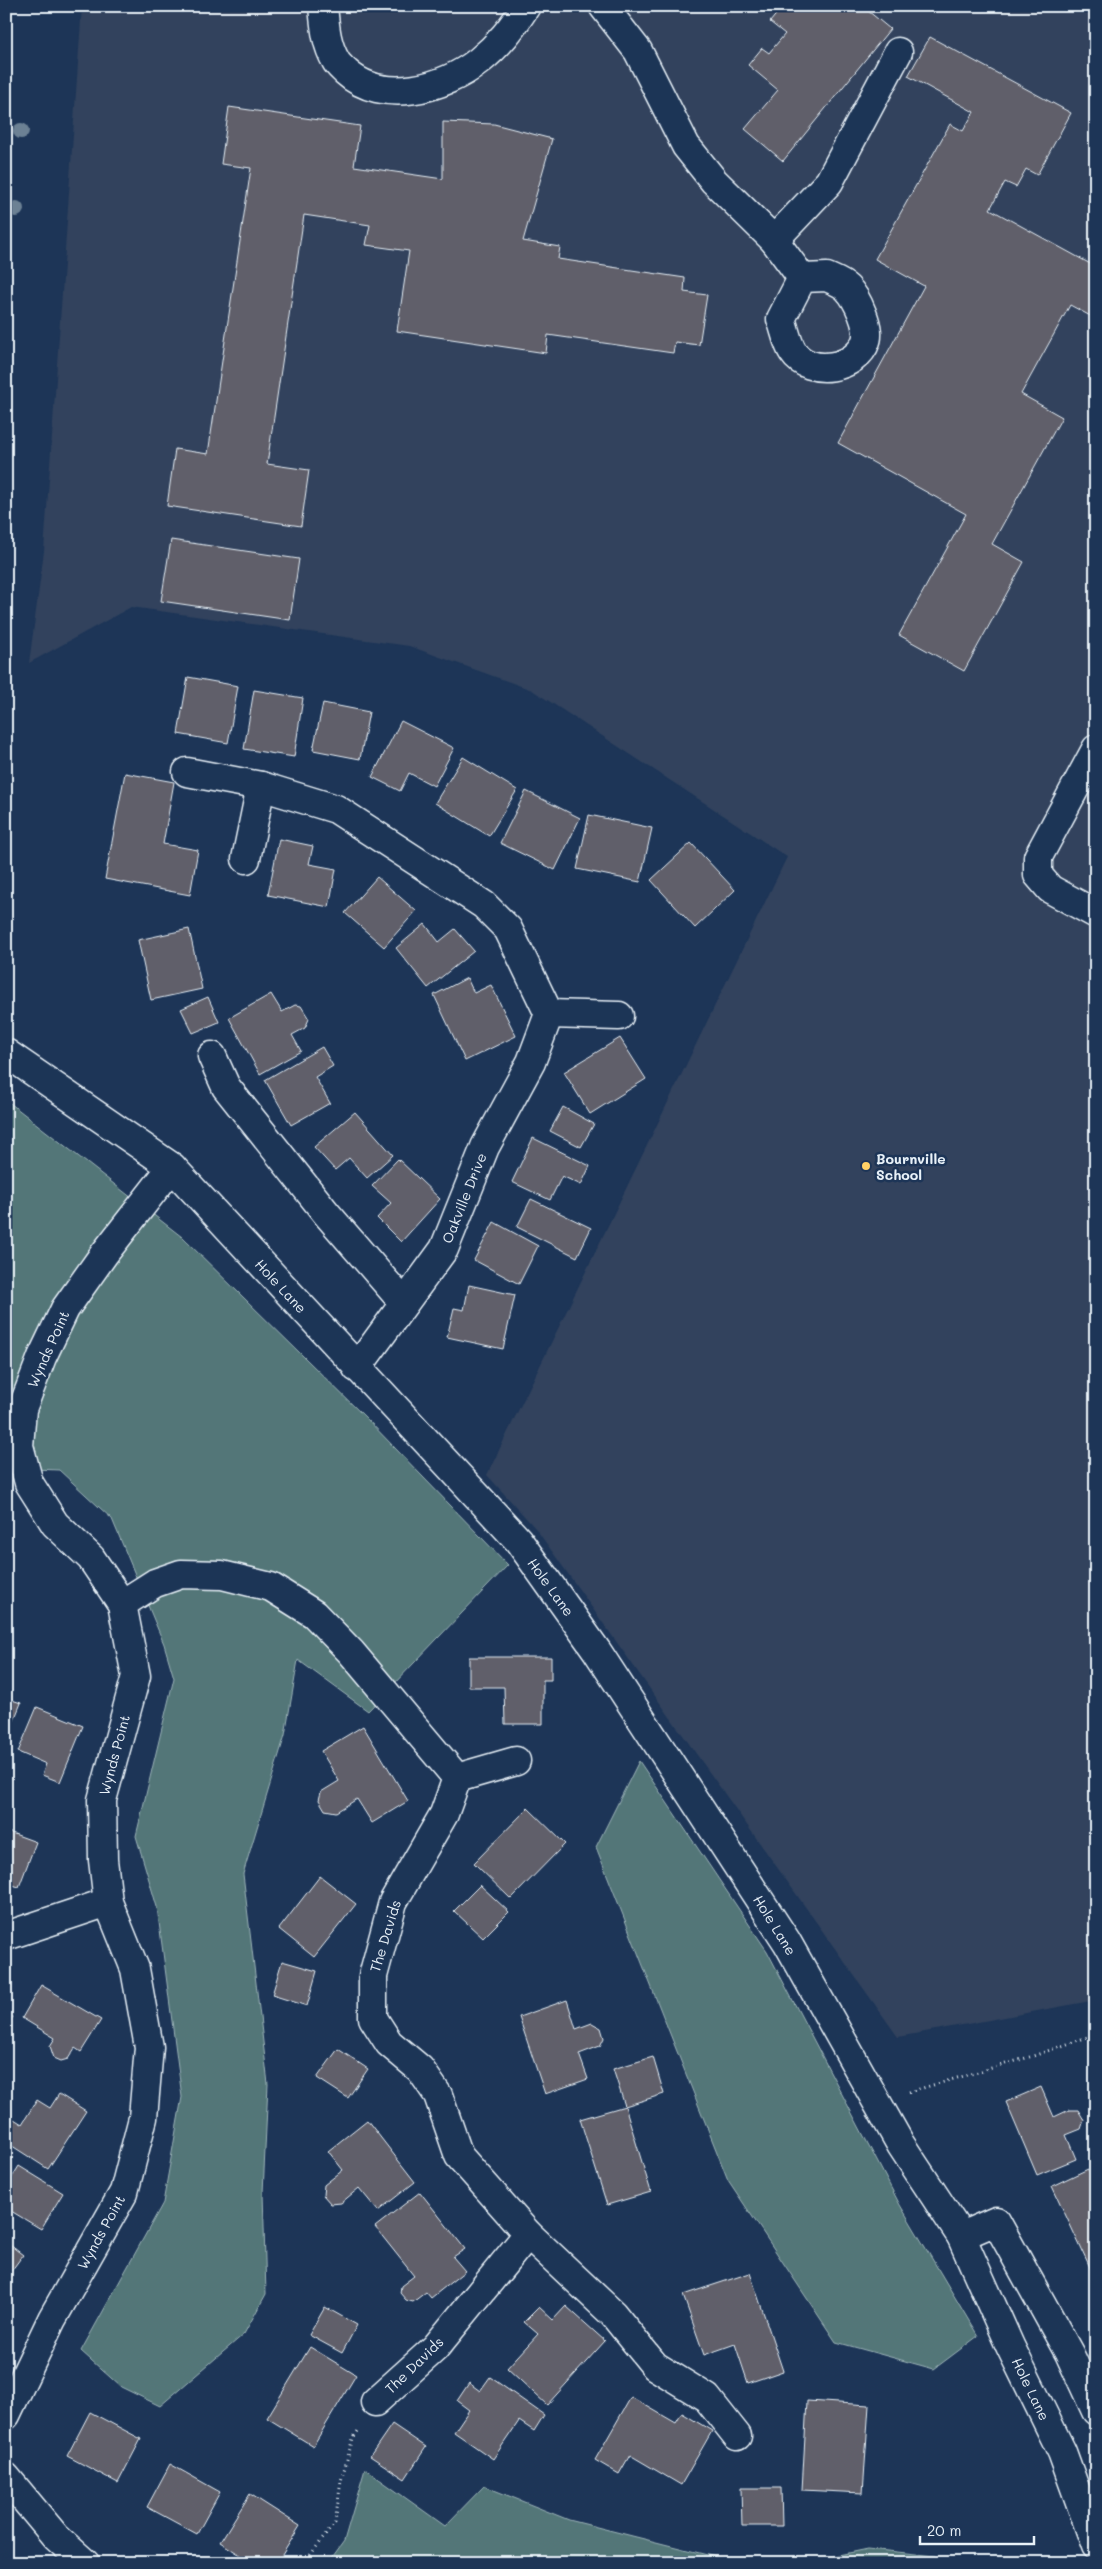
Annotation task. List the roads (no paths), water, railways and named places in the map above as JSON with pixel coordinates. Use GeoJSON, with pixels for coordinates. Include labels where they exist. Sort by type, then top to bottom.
{"type":"FeatureCollection","features":[{"type":"Feature","properties":{"kind":"street"},"geometry":{"type":"LineString","coordinates":[[323,6],[326,38],[337,63],[356,81],[376,89],[408,91],[444,81],[478,62],[507,36],[526,6]]}},
{"type":"Feature","properties":{"kind":"street"},"geometry":{"type":"LineString","coordinates":[[603,6],[638,50],[686,146],[714,181],[774,240],[802,278]]}},
{"type":"Feature","properties":{"kind":"street"},"geometry":{"type":"LineString","coordinates":[[774,240],[829,182],[898,52]]}},
{"type":"Feature","properties":{"kind":"street"},"geometry":{"type":"LineString","coordinates":[[1096,749],[1038,857],[1038,875],[1050,888],[1096,914]]}},
{"type":"Feature","properties":{"kind":"street"},"geometry":{"type":"LineString","coordinates":[[188,772],[261,786],[336,809],[484,905],[508,929],[549,1014],[618,1016]]}},
{"type":"Feature","properties":{"kind":"street"},"geometry":{"type":"LineString","coordinates":[[246,859],[261,786]]}},
{"type":"Feature","properties":{"kind":"street","name":"Oakville Drive"},"geometry":{"type":"LineString","coordinates":[[357,1368],[444,1249],[485,1147],[531,1062],[549,1014]]}},
{"type":"Feature","properties":{"kind":"street","name":"Hole Lane"},"geometry":{"type":"LineString","coordinates":[[6,1053],[172,1167],[518,1540],[597,1651],[787,1942],[901,2146],[961,2236],[1010,2346],[1062,2452],[1096,2546]]}},
{"type":"Feature","properties":{"kind":"street"},"geometry":{"type":"LineString","coordinates":[[212,1056],[226,1087],[327,1214],[404,1303]]}},
{"type":"Feature","properties":{"kind":"street","name":"Wynds Point"},"geometry":{"type":"LineString","coordinates":[[6,2415],[52,2319],[124,2192],[143,2118],[149,2047],[136,1970],[108,1902],[103,1860],[102,1800],[136,1676],[122,1604],[91,1558],[55,1524],[29,1483],[19,1446],[22,1409],[42,1357],[65,1309],[104,1254],[172,1167]]}},
{"type":"Feature","properties":{"kind":"street"},"geometry":{"type":"LineString","coordinates":[[122,1604],[155,1582],[181,1574],[222,1575],[271,1588],[314,1614],[352,1652],[457,1778],[516,1761]]}},
{"type":"Feature","properties":{"kind":"street","name":"The Davids"},"geometry":{"type":"LineString","coordinates":[[457,1778],[444,1814],[393,1902],[373,1976],[373,2018],[388,2043],[420,2069],[438,2095],[459,2156],[528,2234],[613,2314],[655,2366],[707,2398],[737,2436]]}},
{"type":"Feature","properties":{"kind":"street"},"geometry":{"type":"LineString","coordinates":[[6,1936],[108,1902]]}},
{"type":"Feature","properties":{"kind":"street"},"geometry":{"type":"LineString","coordinates":[[961,2236],[996,2221],[1069,2353],[1096,2411]]}},
{"type":"Feature","properties":{"kind":"street","name":"The Davids"},"geometry":{"type":"LineString","coordinates":[[375,2402],[435,2348],[528,2234]]}},
{"type":"Feature","properties":{"kind":"street"},"geometry":{"type":"LineString","coordinates":[[6,2478],[56,2537],[85,2563]]}},
{"type":"Feature","properties":{"kind":"place","name":"Bournville School"},"geometry":{"type":"Point","coordinates":[866,1166]}}]}
